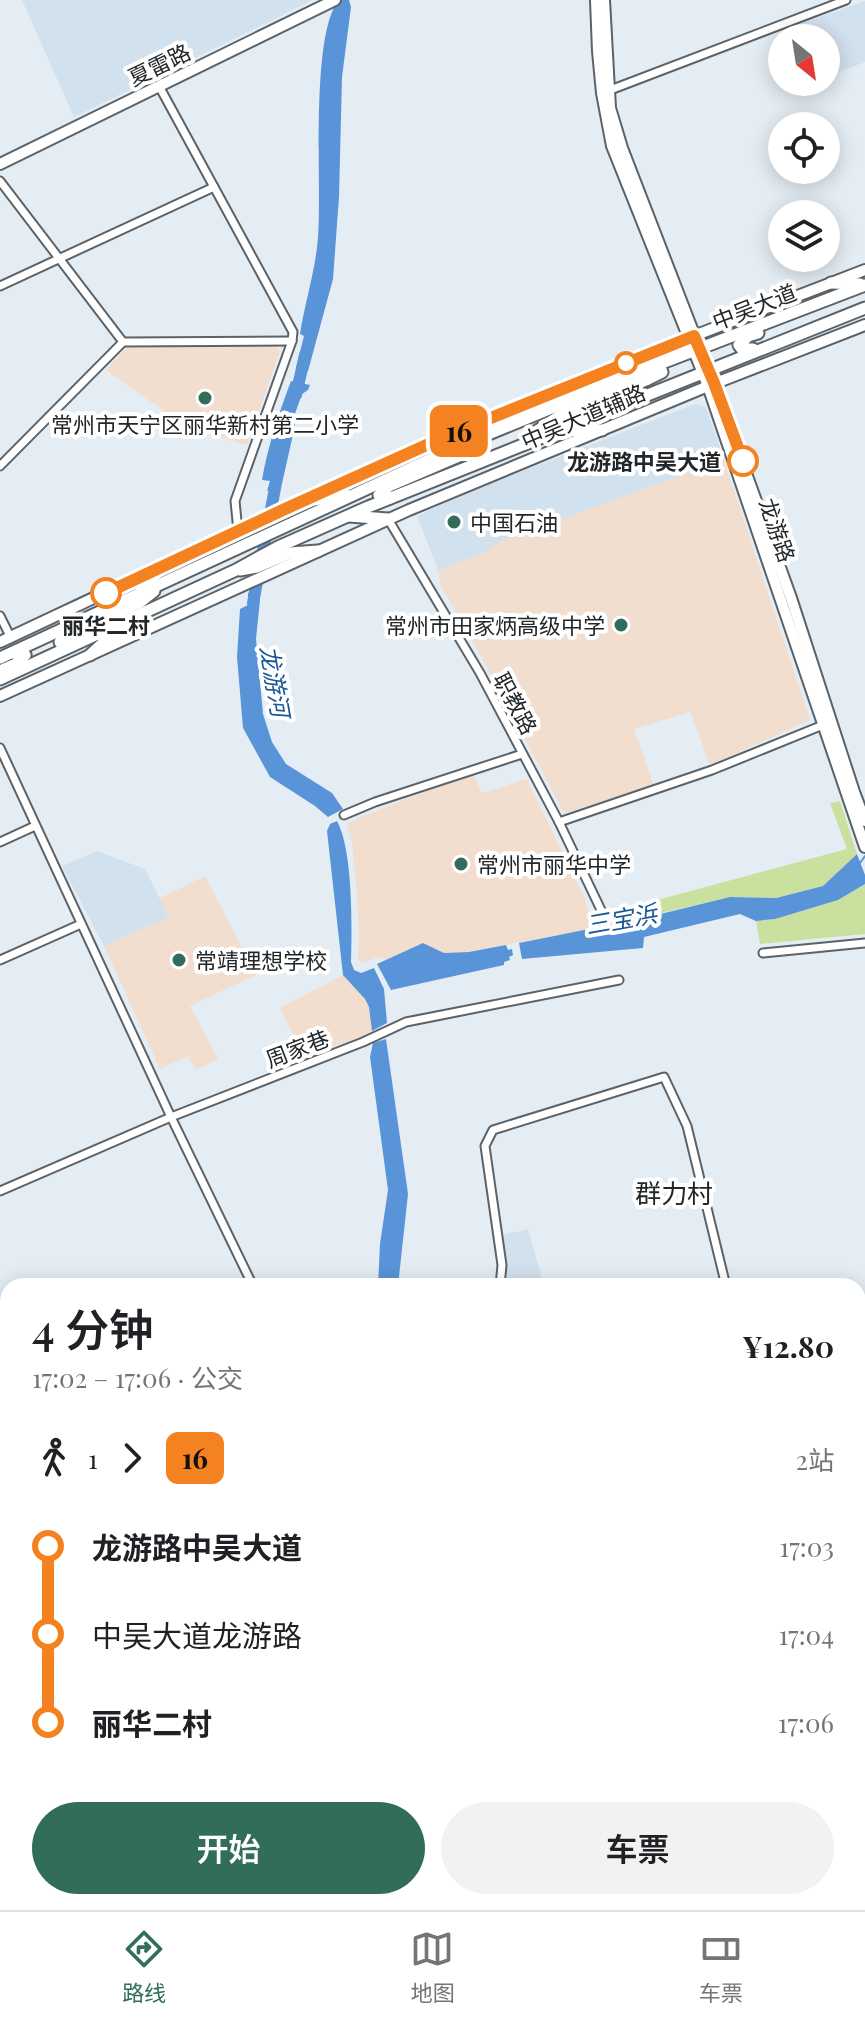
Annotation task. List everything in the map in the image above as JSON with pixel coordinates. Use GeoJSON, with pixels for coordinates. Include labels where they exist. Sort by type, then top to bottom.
{"type":"FeatureCollection","features":[{"type":"Feature","properties":{"kind":"main road","name":"夏雷路"},"geometry":{"type":"LineString","coordinates":[[0,164],[335,0]]}},
{"type":"Feature","properties":{"kind":"main road","name":"龙游路"},"geometry":{"type":"LineString","coordinates":[[596,0],[598,51],[605,92],[622,148],[791,598],[865,821]]}},
{"type":"Feature","properties":{"kind":"main road","name":"龙游路"},"geometry":{"type":"LineString","coordinates":[[604,0],[605,92]]}},
{"type":"Feature","properties":{"kind":"main road","name":"中吴大道辅路"},"geometry":{"type":"LineString","coordinates":[[238,531],[451,434],[865,270]]}},
{"type":"Feature","properties":{"kind":"main road"},"geometry":{"type":"LineString","coordinates":[[831,283],[865,285]]}},
{"type":"Feature","properties":{"kind":"main road"},"geometry":{"type":"LineString","coordinates":[[761,349],[742,349],[739,345],[748,336],[840,302],[865,285]]}},
{"type":"Feature","properties":{"kind":"main road","name":"中吴大道"},"geometry":{"type":"LineString","coordinates":[[5,655],[457,447],[646,369],[865,285]]}},
{"type":"Feature","properties":{"kind":"main road","name":"中吴大道"},"geometry":{"type":"LineString","coordinates":[[277,559],[349,516],[390,498],[865,309]]}},
{"type":"Feature","properties":{"kind":"main road","name":"中吴大道辅路"},"geometry":{"type":"LineString","coordinates":[[318,551],[602,430],[865,325]]}},
{"type":"Feature","properties":{"kind":"main road"},"geometry":{"type":"LineString","coordinates":[[511,449],[561,415],[662,372],[660,368],[646,369]]}},
{"type":"Feature","properties":{"kind":"main road","name":"龙游路"},"geometry":{"type":"LineString","coordinates":[[711,385],[864,846]]}},
{"type":"Feature","properties":{"kind":"main road"},"geometry":{"type":"LineString","coordinates":[[390,498],[379,495],[389,486],[466,453],[544,396]]}},
{"type":"Feature","properties":{"kind":"main road"},"geometry":{"type":"LineString","coordinates":[[556,431],[602,430]]}},
{"type":"Feature","properties":{"kind":"main road"},"geometry":{"type":"LineString","coordinates":[[300,502],[358,493]]}},
{"type":"Feature","properties":{"kind":"main road"},"geometry":{"type":"LineString","coordinates":[[277,559],[307,528],[340,513],[345,507],[334,504]]}},
{"type":"Feature","properties":{"kind":"main road"},"geometry":{"type":"LineString","coordinates":[[349,516],[388,519]]}},
{"type":"Feature","properties":{"kind":"main road"},"geometry":{"type":"LineString","coordinates":[[5,640],[238,531]]}},
{"type":"Feature","properties":{"kind":"main road"},"geometry":{"type":"LineString","coordinates":[[0,696],[90,655],[257,568],[290,553],[318,551]]}},
{"type":"Feature","properties":{"kind":"main road"},"geometry":{"type":"LineString","coordinates":[[92,615],[117,596],[145,584],[167,564]]}},
{"type":"Feature","properties":{"kind":"main road"},"geometry":{"type":"LineString","coordinates":[[0,679],[236,570],[257,568]]}},
{"type":"Feature","properties":{"kind":"main road"},"geometry":{"type":"LineString","coordinates":[[75,644],[63,646],[60,642],[69,634],[139,603],[170,578]]}},
{"type":"Feature","properties":{"kind":"main road"},"geometry":{"type":"LineString","coordinates":[[90,655],[112,635],[151,617],[170,600]]}},
{"type":"Feature","properties":{"kind":"main road"},"geometry":{"type":"LineString","coordinates":[[0,671],[16,664],[25,655],[23,652],[5,655]]}},
{"type":"Feature","properties":{"kind":"street"},"geometry":{"type":"LineString","coordinates":[[605,92],[846,0]]}},
{"type":"Feature","properties":{"kind":"street"},"geometry":{"type":"LineString","coordinates":[[159,86],[293,332],[235,501],[238,531]]}},
{"type":"Feature","properties":{"kind":"street"},"geometry":{"type":"LineString","coordinates":[[0,181],[123,342]]}},
{"type":"Feature","properties":{"kind":"street"},"geometry":{"type":"LineString","coordinates":[[0,286],[214,187]]}},
{"type":"Feature","properties":{"kind":"street"},"geometry":{"type":"LineString","coordinates":[[0,466],[123,342],[292,341]]}},
{"type":"Feature","properties":{"kind":"street","name":"职教路"},"geometry":{"type":"LineString","coordinates":[[388,519],[480,673],[559,822],[601,910]]}},
{"type":"Feature","properties":{"kind":"street"},"geometry":{"type":"LineString","coordinates":[[0,616],[5,640]]}},
{"type":"Feature","properties":{"kind":"street"},"geometry":{"type":"LineString","coordinates":[[559,822],[712,770],[823,725]]}},
{"type":"Feature","properties":{"kind":"street"},"geometry":{"type":"LineString","coordinates":[[0,748],[249,1278]]}},
{"type":"Feature","properties":{"kind":"street"},"geometry":{"type":"LineString","coordinates":[[344,815],[522,754]]}},
{"type":"Feature","properties":{"kind":"street"},"geometry":{"type":"LineString","coordinates":[[0,842],[35,826]]}},
{"type":"Feature","properties":{"kind":"street"},"geometry":{"type":"LineString","coordinates":[[0,960],[81,924]]}},
{"type":"Feature","properties":{"kind":"street"},"geometry":{"type":"LineString","coordinates":[[763,953],[865,943]]}},
{"type":"Feature","properties":{"kind":"street","name":"周家巷"},"geometry":{"type":"LineString","coordinates":[[0,1191],[171,1117],[363,1042],[406,1022],[619,980]]}},
{"type":"Feature","properties":{"kind":"street"},"geometry":{"type":"LineString","coordinates":[[501,1278],[502,1265],[485,1146],[493,1130],[664,1077],[687,1126],[724,1278]]}},
{"type":"Feature","properties":{"kind":"shaded area"},"geometry":{"type":"Polygon","coordinates":[[[22,0],[313,0],[74,117],[22,0]]]}},
{"type":"Feature","properties":{"kind":"shaded area"},"geometry":{"type":"Polygon","coordinates":[[[865,1],[865,62],[840,72],[840,24],[800,24],[865,1]]]}},
{"type":"Feature","properties":{"kind":"shaded area","name":"常州市天宁区丽华新村第二小学"},"geometry":{"type":"Polygon","coordinates":[[[276,346],[280,351],[247,445],[187,427],[106,370],[126,348],[276,346]]]}},
{"type":"Feature","properties":{"kind":"shaded area"},"geometry":{"type":"Polygon","coordinates":[[[695,404],[706,407],[724,460],[500,542],[486,552],[438,570],[417,516],[474,490],[695,404]]]}},
{"type":"Feature","properties":{"kind":"shaded area","name":"常州市田家炳高级中学"},"geometry":{"type":"Polygon","coordinates":[[[724,460],[810,720],[710,765],[690,712],[634,729],[654,785],[564,813],[441,586],[438,570],[486,552],[500,542],[724,460]]]}},
{"type":"Feature","properties":{"kind":"shaded area","name":"常州市丽华中学"},"geometry":{"type":"Polygon","coordinates":[[[473,774],[482,793],[527,779],[583,895],[595,928],[469,952],[444,953],[423,943],[385,960],[379,957],[362,963],[358,959],[356,884],[347,823],[473,774]]]}},
{"type":"Feature","properties":{"kind":"shaded area"},"geometry":{"type":"Polygon","coordinates":[[[97,851],[145,869],[169,917],[104,946],[62,866],[97,851]]]}},
{"type":"Feature","properties":{"kind":"shaded area","name":"常靖理想学校"},"geometry":{"type":"Polygon","coordinates":[[[205,876],[256,975],[190,1006],[218,1059],[196,1070],[188,1056],[160,1069],[104,946],[168,917],[160,898],[205,876]]]}},
{"type":"Feature","properties":{"kind":"shaded area"},"geometry":{"type":"Polygon","coordinates":[[[343,975],[365,999],[372,1031],[355,1040],[303,1055],[280,1008],[343,975]]]}},
{"type":"Feature","properties":{"kind":"shaded area"},"geometry":{"type":"Polygon","coordinates":[[[528,1229],[542,1278],[505,1278],[507,1265],[503,1235],[528,1229]]]}},
{"type":"Feature","properties":{"kind":"green space"},"geometry":{"type":"Polygon","coordinates":[[[840,801],[857,854],[823,886],[775,898],[730,897],[614,924],[609,913],[847,849],[830,803],[840,801]]]}},
{"type":"Feature","properties":{"kind":"green space"},"geometry":{"type":"Polygon","coordinates":[[[865,884],[865,934],[760,944],[756,921],[775,919],[838,900],[865,884]]]}},
{"type":"Feature","properties":{"kind":"water"},"geometry":{"type":"Polygon","coordinates":[[[339,0],[349,0],[351,7],[342,77],[333,279],[308,371],[296,368],[304,336],[300,334],[318,237],[319,112],[324,44],[330,18],[339,0]]]}},
{"type":"Feature","properties":{"kind":"water"},"geometry":{"type":"Polygon","coordinates":[[[291,381],[310,385],[302,394],[279,459],[281,472],[277,487],[267,491],[270,481],[262,480],[264,467],[291,381]]]}},
{"type":"Feature","properties":{"kind":"water"},"geometry":{"type":"Polygon","coordinates":[[[258,587],[256,599],[260,600],[256,639],[263,714],[272,742],[286,764],[332,793],[343,809],[328,817],[270,777],[243,728],[237,657],[240,609],[248,605],[248,593],[258,587]]]}},
{"type":"Feature","properties":{"kind":"water"},"geometry":{"type":"Polygon","coordinates":[[[337,821],[349,869],[351,962],[354,970],[361,973],[374,968],[384,989],[387,1023],[372,1031],[365,999],[343,975],[327,831],[330,824],[337,821]]]}},
{"type":"Feature","properties":{"kind":"water"},"geometry":{"type":"Polygon","coordinates":[[[857,854],[865,884],[838,900],[775,919],[756,921],[740,914],[644,937],[643,948],[522,959],[519,943],[730,897],[776,898],[823,886],[857,854]]]}},
{"type":"Feature","properties":{"kind":"water"},"geometry":{"type":"Polygon","coordinates":[[[423,943],[444,953],[506,945],[508,950],[512,949],[513,955],[504,965],[391,990],[377,964],[423,943]]]}},
{"type":"Feature","properties":{"kind":"water"},"geometry":{"type":"Polygon","coordinates":[[[386,1039],[408,1194],[399,1278],[378,1278],[388,1190],[370,1057],[373,1043],[386,1039]]]}},
{"type":"Feature","properties":{"kind":"waterway","name":"龙游河"},"geometry":{"type":"LineString","coordinates":[[296,395],[305,355]]}},
{"type":"Feature","properties":{"kind":"waterway","name":"龙游河"},"geometry":{"type":"LineString","coordinates":[[253,603],[289,425]]}},
{"type":"Feature","properties":{"kind":"waterway","name":"三宝浜"},"geometry":{"type":"LineString","coordinates":[[860,863],[865,856]]}},
{"type":"Feature","properties":{"kind":"bus line","name":"16"},"geometry":{"type":"LineString","coordinates":[[106,593],[451,434],[694,336],[743,461]]}},
{"type":"Feature","properties":{"kind":"place","name":"常州市天宁区丽华新村第二小学"},"geometry":{"type":"Point","coordinates":[205,398]}},
{"type":"Feature","properties":{"kind":"place","name":"龙游路中吴大道"},"geometry":{"type":"Point","coordinates":[743,461]}},
{"type":"Feature","properties":{"kind":"place","name":"中国石油"},"geometry":{"type":"Point","coordinates":[454,522]}},
{"type":"Feature","properties":{"kind":"place","name":"丽华二村"},"geometry":{"type":"Point","coordinates":[106,593]}},
{"type":"Feature","properties":{"kind":"place","name":"常州市田家炳高级中学"},"geometry":{"type":"Point","coordinates":[621,625]}},
{"type":"Feature","properties":{"kind":"place","name":"常州市丽华中学"},"geometry":{"type":"Point","coordinates":[461,864]}},
{"type":"Feature","properties":{"kind":"place","name":"常靖理想学校"},"geometry":{"type":"Point","coordinates":[179,960]}},
{"type":"Feature","properties":{"kind":"district","name":"群力村"},"geometry":{"type":"Point","coordinates":[674,1192]}}]}
